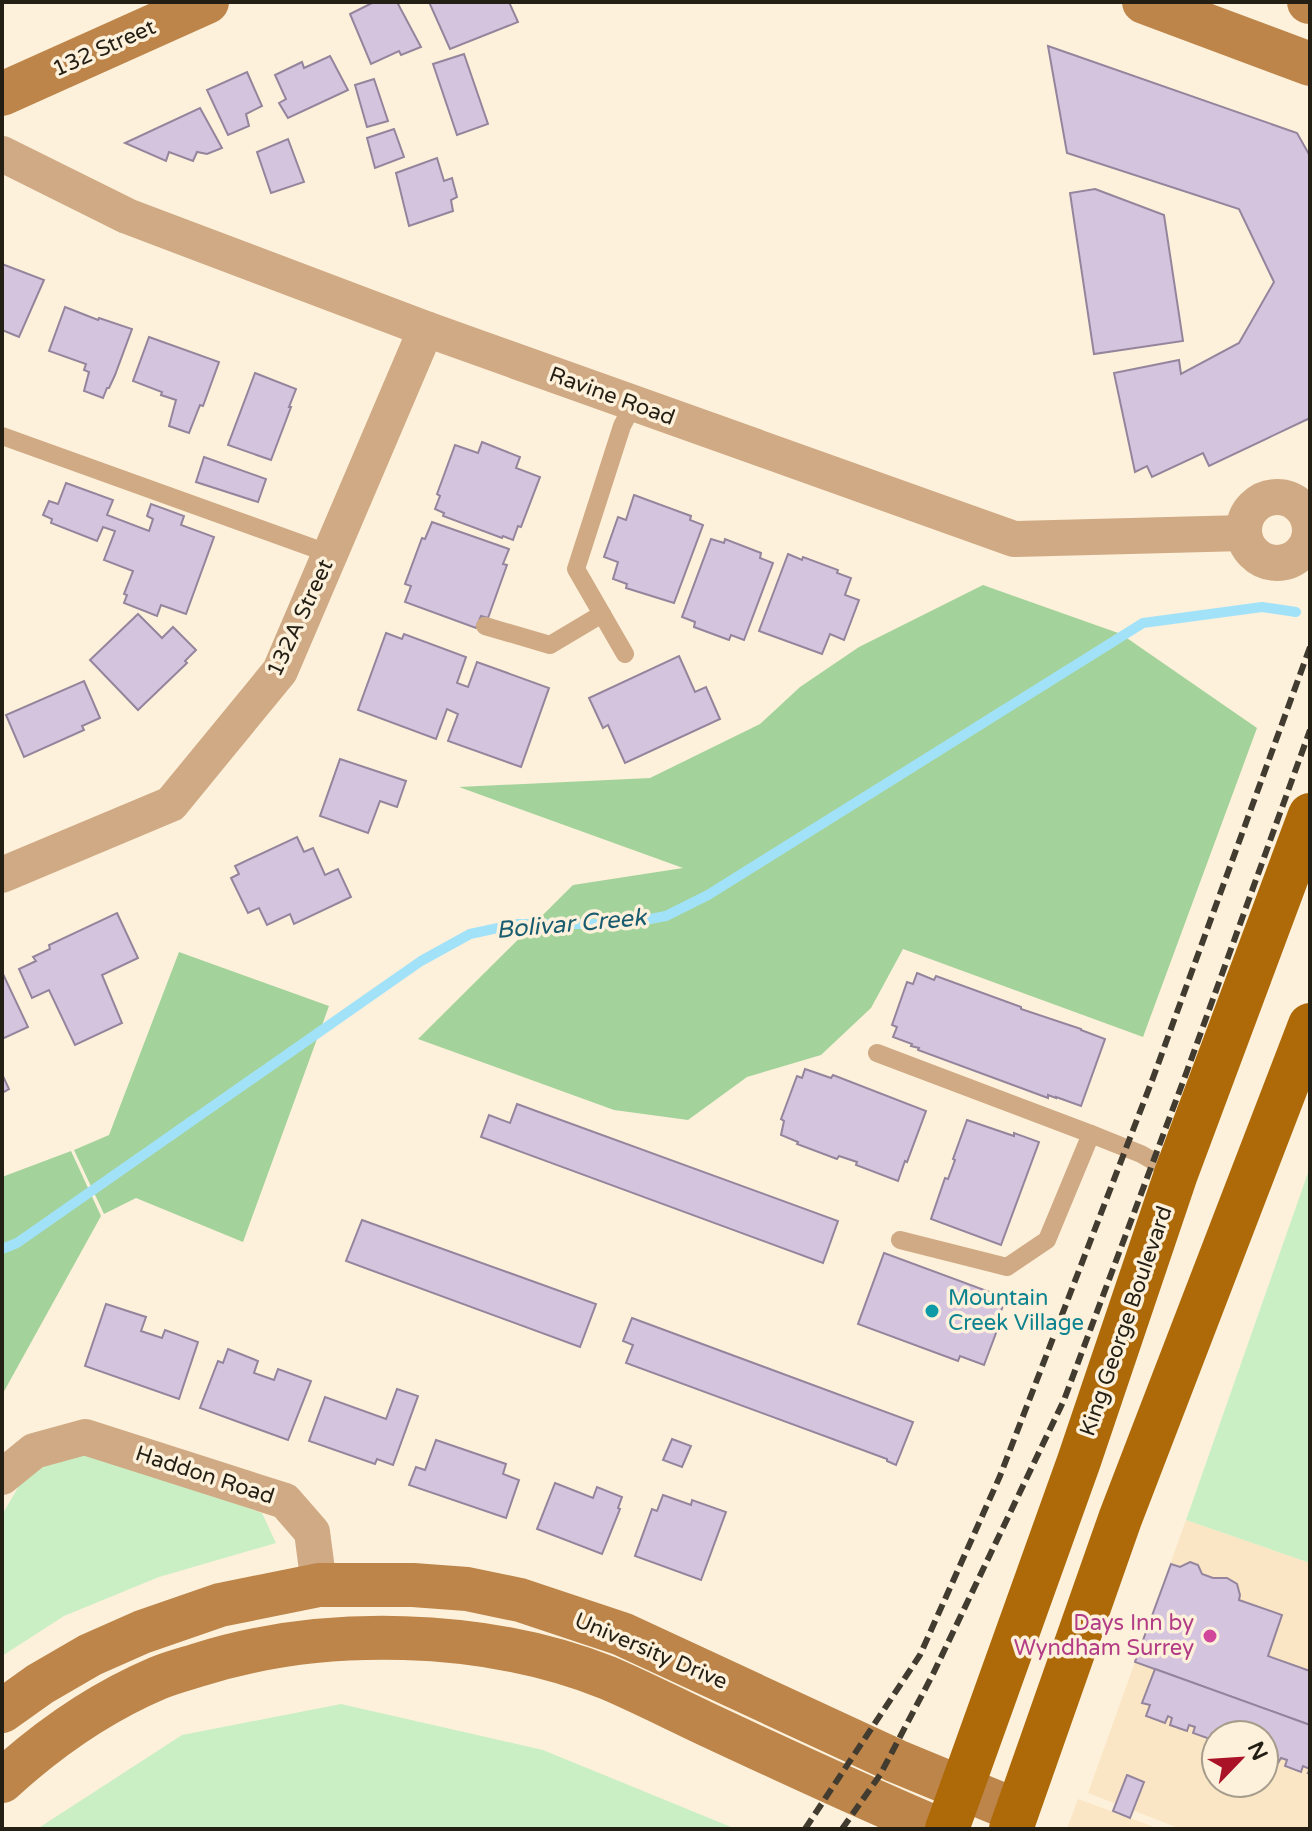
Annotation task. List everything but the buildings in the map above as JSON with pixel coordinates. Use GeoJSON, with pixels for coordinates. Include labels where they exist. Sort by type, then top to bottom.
{"type":"FeatureCollection","features":[{"type":"Feature","properties":{"kind":"main road","name":"132 Street"},"geometry":{"type":"LineString","coordinates":[[2,94],[207,2]]}},
{"type":"Feature","properties":{"kind":"main road"},"geometry":{"type":"LineString","coordinates":[[1144,2],[1310,64]]}},
{"type":"Feature","properties":{"kind":"main road","name":"King George Boulevard"},"geometry":{"type":"LineString","coordinates":[[947,1829],[1079,1461],[1176,1174],[1310,815]]}},
{"type":"Feature","properties":{"kind":"main road"},"geometry":{"type":"LineString","coordinates":[[1014,1820],[1120,1519],[1310,1025]]}},
{"type":"Feature","properties":{"kind":"main road","name":"University Drive"},"geometry":{"type":"LineString","coordinates":[[2,1711],[90,1655],[142,1632],[220,1605],[319,1585],[413,1585],[467,1589],[520,1600],[622,1634],[963,1789],[1014,1820]]}},
{"type":"Feature","properties":{"kind":"main road","name":"University Drive"},"geometry":{"type":"LineString","coordinates":[[2,1781],[85,1715],[158,1678],[232,1654],[303,1642],[401,1639],[489,1645],[607,1678],[879,1805],[938,1829]]}},
{"type":"Feature","properties":{"kind":"street","name":"Ravine Road"},"geometry":{"type":"LineString","coordinates":[[2,154],[127,216],[426,329],[1014,539],[1244,533]]}},
{"type":"Feature","properties":{"kind":"street","name":"132A Street"},"geometry":{"type":"LineString","coordinates":[[2,875],[171,804],[280,671],[426,329]]}},
{"type":"Feature","properties":{"kind":"street","name":"Haddon Road"},"geometry":{"type":"LineString","coordinates":[[2,1477],[34,1451],[85,1437],[285,1501],[312,1532],[319,1585]]}},
{"type":"Feature","properties":{"kind":"lane"},"geometry":{"type":"LineString","coordinates":[[625,654],[576,569],[622,426],[634,403]]}},
{"type":"Feature","properties":{"kind":"lane"},"geometry":{"type":"LineString","coordinates":[[2,436],[330,554]]}},
{"type":"Feature","properties":{"kind":"lane"},"geometry":{"type":"LineString","coordinates":[[485,626],[550,645],[602,614]]}},
{"type":"Feature","properties":{"kind":"lane"},"geometry":{"type":"LineString","coordinates":[[877,1053],[1141,1154],[1176,1174]]}},
{"type":"Feature","properties":{"kind":"lane"},"geometry":{"type":"LineString","coordinates":[[900,1240],[1007,1267],[1047,1240],[1091,1134]]}},
{"type":"Feature","properties":{"kind":"shaded area"},"geometry":{"type":"Polygon","coordinates":[[[1186,1520],[1310,1563],[1310,1829],[1181,1829],[1088,1793],[1186,1520]]]}},
{"type":"Feature","properties":{"kind":"shaded area"},"geometry":{"type":"Polygon","coordinates":[[[1078,1799],[1160,1829],[1067,1829],[1078,1799]]]}},
{"type":"Feature","properties":{"kind":"green space"},"geometry":{"type":"Polygon","coordinates":[[[983,585],[1121,634],[1257,728],[1143,1037],[903,949],[871,1008],[821,1055],[747,1077],[688,1120],[614,1110],[418,1039],[573,885],[683,868],[459,787],[650,778],[760,724],[800,687],[859,647],[983,585]]]}},
{"type":"Feature","properties":{"kind":"green space"},"geometry":{"type":"Polygon","coordinates":[[[179,952],[329,1006],[243,1242],[136,1198],[104,1214],[74,1150],[109,1135],[179,952]]]}},
{"type":"Feature","properties":{"kind":"green space"},"geometry":{"type":"Polygon","coordinates":[[[71,1151],[101,1216],[2,1395],[2,1177],[71,1151]]]}},
{"type":"Feature","properties":{"kind":"green space"},"geometry":{"type":"Polygon","coordinates":[[[1310,1167],[1310,1563],[1186,1520],[1310,1167]]]}},
{"type":"Feature","properties":{"kind":"green space"},"geometry":{"type":"Polygon","coordinates":[[[88,1451],[262,1513],[276,1543],[159,1577],[64,1616],[2,1656],[2,1515],[27,1472],[88,1451]]]}},
{"type":"Feature","properties":{"kind":"green space"},"geometry":{"type":"Polygon","coordinates":[[[341,1704],[543,1750],[736,1829],[37,1829],[182,1735],[341,1704]]]}},
{"type":"Feature","properties":{"kind":"waterway","name":"Bolivar Creek"},"geometry":{"type":"LineString","coordinates":[[2,1249],[17,1243],[421,961],[470,934],[516,924],[623,924],[666,916],[708,895],[1143,623],[1262,607],[1296,612]]}},
{"type":"Feature","properties":{"kind":"railway"},"geometry":{"type":"LineString","coordinates":[[805,1829],[920,1655],[1000,1476],[1153,1078],[1310,647]]}},
{"type":"Feature","properties":{"kind":"railway"},"geometry":{"type":"LineString","coordinates":[[842,1829],[880,1775],[933,1674],[1064,1400],[1310,730]]}},
{"type":"Feature","properties":{"kind":"place","name":"Mountain Creek Village"},"geometry":{"type":"Point","coordinates":[932,1311]}},
{"type":"Feature","properties":{"kind":"place","name":"Days Inn by Wyndham Surrey"},"geometry":{"type":"Point","coordinates":[1210,1636]}}]}
